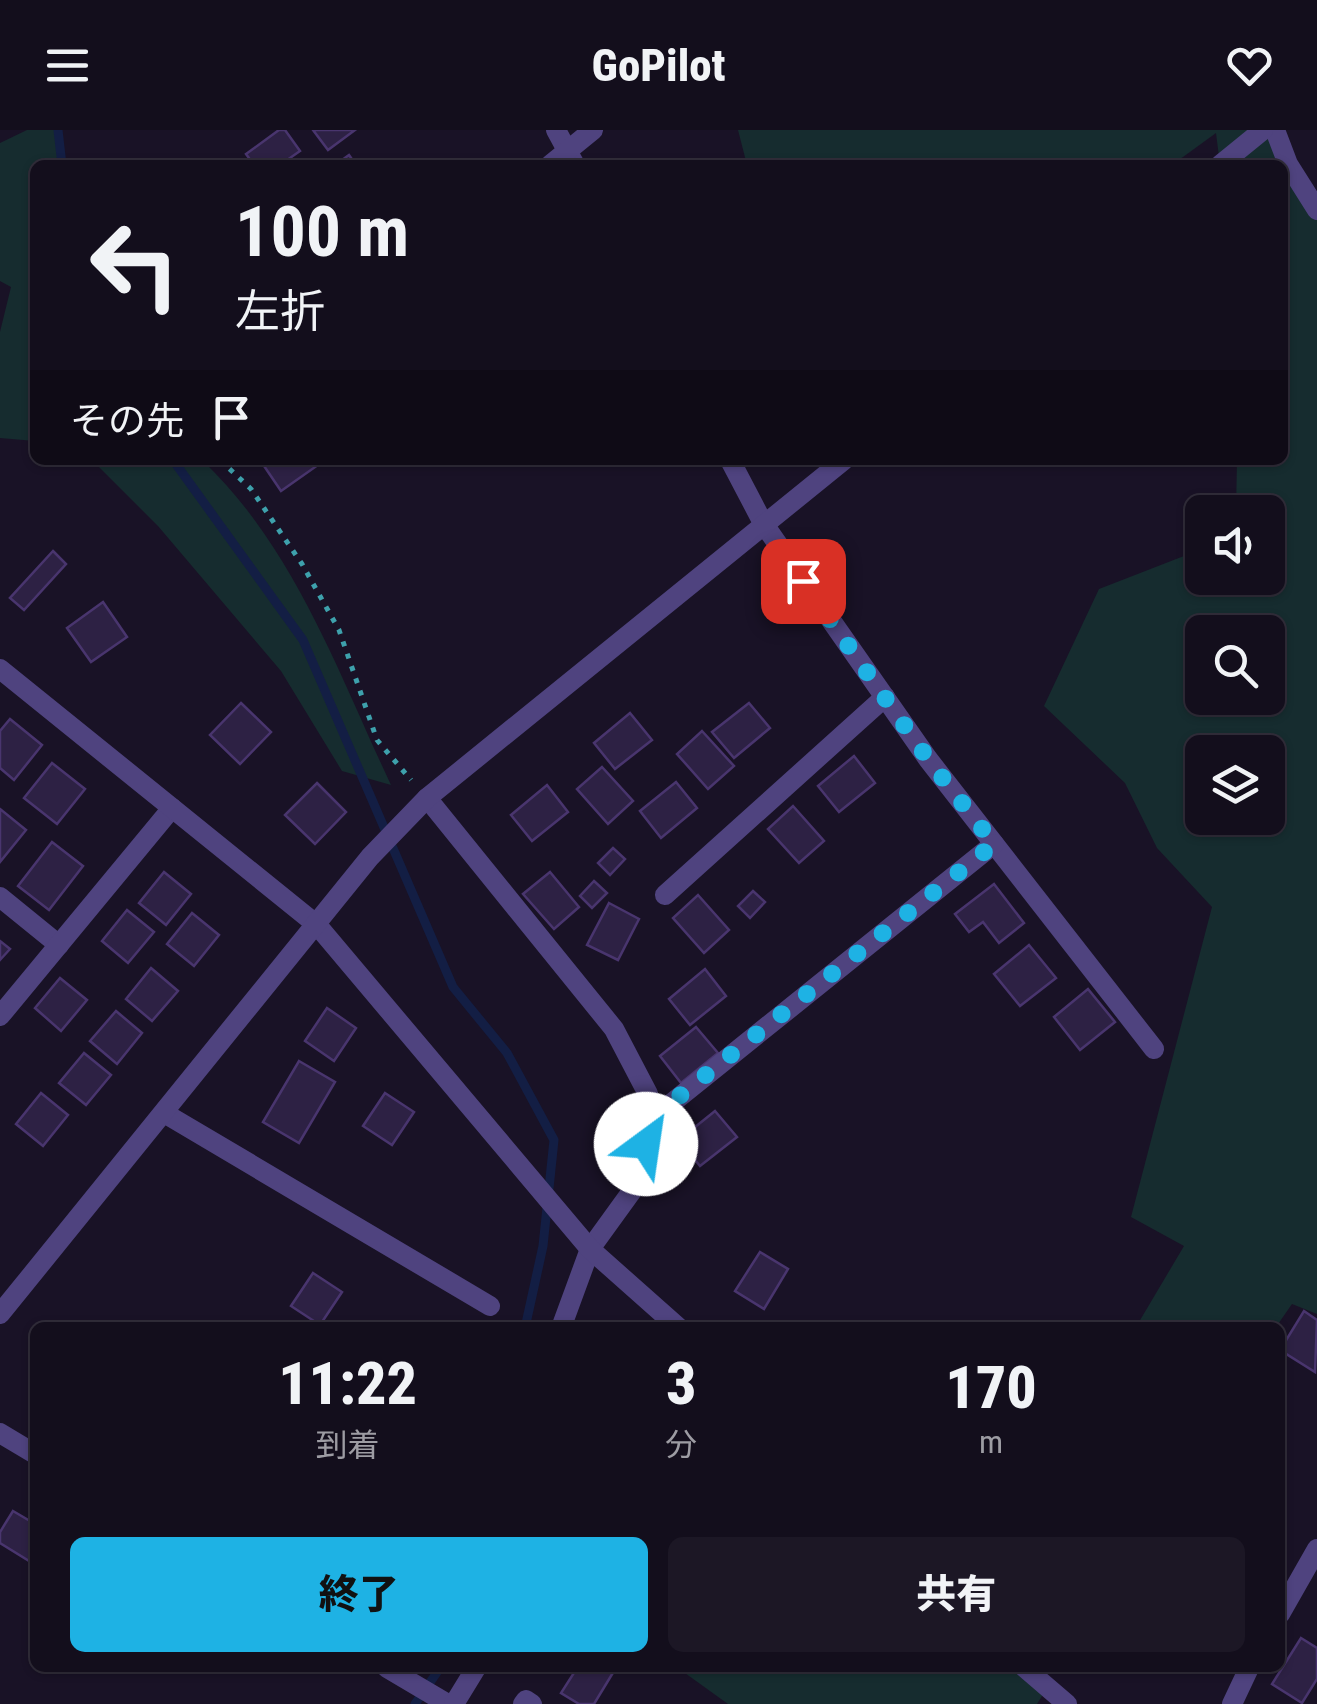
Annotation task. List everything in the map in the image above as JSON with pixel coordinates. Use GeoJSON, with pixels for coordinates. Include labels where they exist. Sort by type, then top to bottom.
{"type":"FeatureCollection","features":[{"type":"Feature","properties":{"kind":"street"},"geometry":{"type":"LineString","coordinates":[[556,130],[571,158],[594,130]]}},
{"type":"Feature","properties":{"kind":"street"},"geometry":{"type":"LineString","coordinates":[[1226,160],[1263,130]]}},
{"type":"Feature","properties":{"kind":"street"},"geometry":{"type":"LineString","coordinates":[[1274,130],[1286,160]]}},
{"type":"Feature","properties":{"kind":"street"},"geometry":{"type":"LineString","coordinates":[[1288,164],[1317,210]]}},
{"type":"Feature","properties":{"kind":"street"},"geometry":{"type":"LineString","coordinates":[[733,465],[763,522],[885,697],[1154,1049]]}},
{"type":"Feature","properties":{"kind":"street"},"geometry":{"type":"LineString","coordinates":[[0,1314],[375,852],[427,798],[837,465]]}},
{"type":"Feature","properties":{"kind":"street"},"geometry":{"type":"LineString","coordinates":[[0,670],[318,925],[590,1249],[673,1322]]}},
{"type":"Feature","properties":{"kind":"street"},"geometry":{"type":"LineString","coordinates":[[665,895],[885,697]]}},
{"type":"Feature","properties":{"kind":"street"},"geometry":{"type":"LineString","coordinates":[[427,798],[614,1029],[648,1094],[637,1184],[590,1249],[563,1322]]}},
{"type":"Feature","properties":{"kind":"street"},"geometry":{"type":"LineString","coordinates":[[0,1016],[172,808]]}},
{"type":"Feature","properties":{"kind":"street"},"geometry":{"type":"LineString","coordinates":[[647,1122],[994,844]]}},
{"type":"Feature","properties":{"kind":"street"},"geometry":{"type":"LineString","coordinates":[[0,896],[59,946]]}},
{"type":"Feature","properties":{"kind":"street"},"geometry":{"type":"LineString","coordinates":[[164,1113],[490,1306]]}},
{"type":"Feature","properties":{"kind":"street"},"geometry":{"type":"LineString","coordinates":[[0,1433],[30,1451]]}},
{"type":"Feature","properties":{"kind":"street"},"geometry":{"type":"LineString","coordinates":[[1285,1605],[1317,1548]]}},
{"type":"Feature","properties":{"kind":"street"},"geometry":{"type":"LineString","coordinates":[[394,1672],[448,1703],[473,1672]]}},
{"type":"Feature","properties":{"kind":"street"},"geometry":{"type":"LineString","coordinates":[[1027,1672],[1042,1696],[1067,1704]]}},
{"type":"Feature","properties":{"kind":"street"},"geometry":{"type":"LineString","coordinates":[[1232,1704],[1247,1672]]}},
{"type":"Feature","properties":{"kind":"street"},"geometry":{"type":"LineString","coordinates":[[523,1704],[526,1700],[532,1704]]}},
{"type":"Feature","properties":{"kind":"path"},"geometry":{"type":"LineString","coordinates":[[225,465],[251,489],[302,564],[340,630],[378,740],[427,798]]}},
{"type":"Feature","properties":{"kind":"green space"},"geometry":{"type":"Polygon","coordinates":[[[27,130],[58,130],[61,160],[30,160],[30,441],[0,438],[0,332],[11,287],[0,281],[0,143],[27,130]]]}},
{"type":"Feature","properties":{"kind":"green space"},"geometry":{"type":"Polygon","coordinates":[[[738,130],[1280,130],[1317,201],[1317,1314],[1292,1304],[1279,1322],[1139,1322],[1184,1246],[1131,1217],[1212,907],[1157,848],[1125,783],[1044,706],[1099,589],[1185,556],[1185,595],[1285,595],[1285,495],[1236,495],[1237,465],[1288,465],[1288,160],[1219,160],[1216,133],[1179,160],[746,160],[738,130]]]}},
{"type":"Feature","properties":{"kind":"green space"},"geometry":{"type":"Polygon","coordinates":[[[97,465],[207,465],[234,494],[263,532],[311,613],[391,785],[342,771],[281,671],[158,526],[97,465]]]}},
{"type":"Feature","properties":{"kind":"green space"},"geometry":{"type":"Polygon","coordinates":[[[684,1672],[1033,1672],[1047,1688],[1037,1704],[728,1704],[684,1672]]]}},
{"type":"Feature","properties":{"kind":"building"},"geometry":{"type":"Polygon","coordinates":[[[279,130],[285,130],[300,151],[287,160],[250,160],[246,154],[279,130]]]}},
{"type":"Feature","properties":{"kind":"building"},"geometry":{"type":"Polygon","coordinates":[[[313,130],[355,130],[328,150],[313,130]]]}},
{"type":"Feature","properties":{"kind":"building"},"geometry":{"type":"Polygon","coordinates":[[[263,465],[318,465],[281,491],[263,465]]]}},
{"type":"Feature","properties":{"kind":"building"},"geometry":{"type":"Polygon","coordinates":[[[53,551],[66,564],[24,610],[10,598],[53,551]]]}},
{"type":"Feature","properties":{"kind":"building"},"geometry":{"type":"Polygon","coordinates":[[[103,602],[127,637],[91,662],[67,628],[103,602]]]}},
{"type":"Feature","properties":{"kind":"building"},"geometry":{"type":"Polygon","coordinates":[[[241,703],[271,732],[240,764],[210,735],[241,703]]]}},
{"type":"Feature","properties":{"kind":"building"},"geometry":{"type":"Polygon","coordinates":[[[749,703],[770,728],[734,758],[712,732],[749,703]]]}},
{"type":"Feature","properties":{"kind":"building"},"geometry":{"type":"Polygon","coordinates":[[[630,713],[652,740],[615,769],[594,743],[630,713]]]}},
{"type":"Feature","properties":{"kind":"building"},"geometry":{"type":"Polygon","coordinates":[[[10,719],[42,745],[14,780],[0,768],[0,731],[10,719]]]}},
{"type":"Feature","properties":{"kind":"building"},"geometry":{"type":"Polygon","coordinates":[[[702,731],[734,766],[708,789],[677,754],[702,731]]]}},
{"type":"Feature","properties":{"kind":"building"},"geometry":{"type":"Polygon","coordinates":[[[854,756],[875,783],[839,812],[818,786],[854,756]]]}},
{"type":"Feature","properties":{"kind":"building"},"geometry":{"type":"Polygon","coordinates":[[[52,763],[85,789],[57,824],[24,798],[52,763]]]}},
{"type":"Feature","properties":{"kind":"building"},"geometry":{"type":"Polygon","coordinates":[[[602,767],[633,801],[608,824],[577,789],[602,767]]]}},
{"type":"Feature","properties":{"kind":"building"},"geometry":{"type":"Polygon","coordinates":[[[676,782],[697,808],[661,838],[640,811],[676,782]]]}},
{"type":"Feature","properties":{"kind":"building"},"geometry":{"type":"Polygon","coordinates":[[[317,783],[346,812],[315,844],[285,815],[317,783]]]}},
{"type":"Feature","properties":{"kind":"building"},"geometry":{"type":"Polygon","coordinates":[[[547,785],[568,812],[532,841],[511,815],[547,785]]]}},
{"type":"Feature","properties":{"kind":"building"},"geometry":{"type":"Polygon","coordinates":[[[793,806],[824,841],[799,863],[768,829],[793,806]]]}},
{"type":"Feature","properties":{"kind":"building"},"geometry":{"type":"Polygon","coordinates":[[[0,809],[26,830],[0,862],[0,809]]]}},
{"type":"Feature","properties":{"kind":"building"},"geometry":{"type":"Polygon","coordinates":[[[52,842],[83,866],[49,910],[18,886],[52,842]]]}},
{"type":"Feature","properties":{"kind":"building"},"geometry":{"type":"Polygon","coordinates":[[[613,848],[625,859],[610,875],[598,863],[613,848]]]}},
{"type":"Feature","properties":{"kind":"building"},"geometry":{"type":"Polygon","coordinates":[[[164,872],[191,894],[166,925],[139,903],[164,872]]]}},
{"type":"Feature","properties":{"kind":"building"},"geometry":{"type":"Polygon","coordinates":[[[550,872],[579,907],[554,929],[523,894],[550,872]]]}},
{"type":"Feature","properties":{"kind":"building"},"geometry":{"type":"Polygon","coordinates":[[[594,881],[607,893],[592,908],[580,896],[594,881]]]}},
{"type":"Feature","properties":{"kind":"building"},"geometry":{"type":"Polygon","coordinates":[[[994,884],[1024,923],[999,943],[983,922],[969,932],[955,914],[994,884]]]}},
{"type":"Feature","properties":{"kind":"building"},"geometry":{"type":"Polygon","coordinates":[[[753,891],[765,902],[750,918],[738,906],[753,891]]]}},
{"type":"Feature","properties":{"kind":"building"},"geometry":{"type":"Polygon","coordinates":[[[698,895],[729,930],[704,953],[673,918],[698,895]]]}},
{"type":"Feature","properties":{"kind":"building"},"geometry":{"type":"Polygon","coordinates":[[[609,903],[639,919],[618,960],[587,945],[609,903]]]}},
{"type":"Feature","properties":{"kind":"building"},"geometry":{"type":"Polygon","coordinates":[[[127,910],[154,932],[128,963],[102,941],[127,910]]]}},
{"type":"Feature","properties":{"kind":"building"},"geometry":{"type":"Polygon","coordinates":[[[192,913],[219,935],[194,966],[167,944],[192,913]]]}},
{"type":"Feature","properties":{"kind":"building"},"geometry":{"type":"Polygon","coordinates":[[[0,941],[10,949],[0,960],[0,941]]]}},
{"type":"Feature","properties":{"kind":"building"},"geometry":{"type":"Polygon","coordinates":[[[1029,945],[1056,978],[1020,1006],[994,974],[1029,945]]]}},
{"type":"Feature","properties":{"kind":"building"},"geometry":{"type":"Polygon","coordinates":[[[151,968],[178,991],[152,1021],[126,999],[151,968]]]}},
{"type":"Feature","properties":{"kind":"building"},"geometry":{"type":"Polygon","coordinates":[[[705,969],[726,996],[690,1025],[669,999],[705,969]]]}},
{"type":"Feature","properties":{"kind":"building"},"geometry":{"type":"Polygon","coordinates":[[[60,978],[87,1000],[61,1031],[35,1008],[60,978]]]}},
{"type":"Feature","properties":{"kind":"building"},"geometry":{"type":"Polygon","coordinates":[[[1088,989],[1115,1022],[1080,1050],[1054,1017],[1088,989]]]}},
{"type":"Feature","properties":{"kind":"building"},"geometry":{"type":"Polygon","coordinates":[[[327,1008],[356,1028],[334,1061],[305,1041],[327,1008]]]}},
{"type":"Feature","properties":{"kind":"building"},"geometry":{"type":"Polygon","coordinates":[[[116,1011],[142,1033],[117,1064],[90,1041],[116,1011]]]}},
{"type":"Feature","properties":{"kind":"building"},"geometry":{"type":"Polygon","coordinates":[[[696,1027],[718,1053],[681,1083],[660,1056],[696,1027]]]}},
{"type":"Feature","properties":{"kind":"building"},"geometry":{"type":"Polygon","coordinates":[[[84,1053],[111,1075],[86,1105],[59,1083],[84,1053]]]}},
{"type":"Feature","properties":{"kind":"building"},"geometry":{"type":"Polygon","coordinates":[[[299,1061],[335,1082],[299,1143],[263,1122],[299,1061]]]}},
{"type":"Feature","properties":{"kind":"building"},"geometry":{"type":"Polygon","coordinates":[[[41,1093],[68,1115],[43,1146],[16,1124],[41,1093]]]}},
{"type":"Feature","properties":{"kind":"building"},"geometry":{"type":"Polygon","coordinates":[[[385,1093],[414,1112],[392,1145],[363,1126],[385,1093]]]}},
{"type":"Feature","properties":{"kind":"building"},"geometry":{"type":"Polygon","coordinates":[[[715,1111],[737,1137],[700,1166],[679,1140],[715,1111]]]}},
{"type":"Feature","properties":{"kind":"building"},"geometry":{"type":"Polygon","coordinates":[[[760,1252],[788,1269],[764,1309],[735,1291],[760,1252]]]}},
{"type":"Feature","properties":{"kind":"building"},"geometry":{"type":"Polygon","coordinates":[[[313,1273],[342,1292],[322,1322],[315,1322],[291,1306],[313,1273]]]}},
{"type":"Feature","properties":{"kind":"building"},"geometry":{"type":"Polygon","coordinates":[[[1304,1311],[1317,1320],[1315,1372],[1285,1353],[1285,1342],[1304,1311]]]}},
{"type":"Feature","properties":{"kind":"building"},"geometry":{"type":"Polygon","coordinates":[[[13,1511],[30,1521],[30,1562],[0,1543],[0,1532],[13,1511]]]}},
{"type":"Feature","properties":{"kind":"building"},"geometry":{"type":"Polygon","coordinates":[[[1301,1638],[1317,1648],[1317,1679],[1302,1703],[1272,1684],[1280,1672],[1285,1672],[1285,1663],[1301,1638]]]}},
{"type":"Feature","properties":{"kind":"building"},"geometry":{"type":"Polygon","coordinates":[[[574,1672],[613,1672],[594,1704],[579,1704],[561,1693],[574,1672]]]}},
{"type":"Feature","properties":{"kind":"waterway"},"geometry":{"type":"LineString","coordinates":[[58,130],[61,160]]}},
{"type":"Feature","properties":{"kind":"waterway"},"geometry":{"type":"LineString","coordinates":[[177,465],[303,640],[453,987],[507,1053],[554,1140],[543,1246],[526,1322]]}},
{"type":"Feature","properties":{"kind":"waterway"},"geometry":{"type":"LineString","coordinates":[[415,1704],[437,1672]]}},
{"type":"Feature","properties":{"kind":"route"},"geometry":{"type":"LineString","coordinates":[[646,1144],[647,1122],[994,844],[928,759],[803,581]]}}]}
